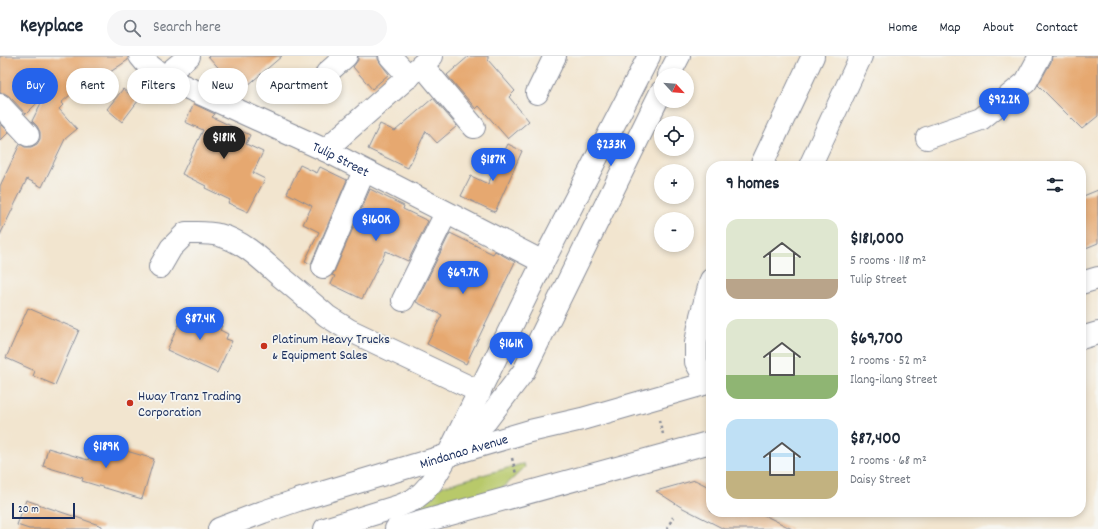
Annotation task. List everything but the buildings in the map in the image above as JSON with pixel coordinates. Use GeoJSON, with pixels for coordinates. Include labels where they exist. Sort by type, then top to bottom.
{"type":"FeatureCollection","features":[{"type":"Feature","properties":{"kind":"main road","name":"Tulip Street"},"geometry":{"type":"LineString","coordinates":[[140,56],[153,68]]}},
{"type":"Feature","properties":{"kind":"main road"},"geometry":{"type":"LineString","coordinates":[[175,68],[189,56]]}},
{"type":"Feature","properties":{"kind":"main road"},"geometry":{"type":"LineString","coordinates":[[333,68],[346,56]]}},
{"type":"Feature","properties":{"kind":"main road"},"geometry":{"type":"LineString","coordinates":[[390,56],[421,66],[474,127]]}},
{"type":"Feature","properties":{"kind":"main road"},"geometry":{"type":"LineString","coordinates":[[537,93],[555,56]]}},
{"type":"Feature","properties":{"kind":"main road"},"geometry":{"type":"LineString","coordinates":[[325,529],[399,506],[413,500],[432,482],[448,455],[543,262],[649,56]]}},
{"type":"Feature","properties":{"kind":"main road"},"geometry":{"type":"LineString","coordinates":[[673,68],[679,56]]}},
{"type":"Feature","properties":{"kind":"main road"},"geometry":{"type":"LineString","coordinates":[[763,161],[813,56]]}},
{"type":"Feature","properties":{"kind":"main road"},"geometry":{"type":"LineString","coordinates":[[812,161],[861,56]]}},
{"type":"Feature","properties":{"kind":"main road"},"geometry":{"type":"LineString","coordinates":[[927,138],[982,119],[1026,82],[1040,56]]}},
{"type":"Feature","properties":{"kind":"main road"},"geometry":{"type":"LineString","coordinates":[[325,150],[421,66]]}},
{"type":"Feature","properties":{"kind":"main road","name":"Tulip Street"},"geometry":{"type":"LineString","coordinates":[[190,89],[325,150],[543,262]]}},
{"type":"Feature","properties":{"kind":"main road"},"geometry":{"type":"LineString","coordinates":[[0,105],[28,135]]}},
{"type":"Feature","properties":{"kind":"main road"},"geometry":{"type":"LineString","coordinates":[[448,455],[486,421],[524,371],[654,106]]}},
{"type":"Feature","properties":{"kind":"main road"},"geometry":{"type":"LineString","coordinates":[[323,267],[364,170]]}},
{"type":"Feature","properties":{"kind":"main road"},"geometry":{"type":"LineString","coordinates":[[403,300],[446,213]]}},
{"type":"Feature","properties":{"kind":"main road"},"geometry":{"type":"LineString","coordinates":[[160,267],[171,248],[186,233],[219,235],[233,240],[248,249],[327,316],[338,323],[363,337],[480,392]]}},
{"type":"Feature","properties":{"kind":"main road"},"geometry":{"type":"LineString","coordinates":[[1086,282],[1098,278]]}},
{"type":"Feature","properties":{"kind":"main road"},"geometry":{"type":"LineString","coordinates":[[706,301],[696,343],[696,362],[706,377]]}},
{"type":"Feature","properties":{"kind":"main road"},"geometry":{"type":"LineString","coordinates":[[1086,337],[1098,333]]}},
{"type":"Feature","properties":{"kind":"main road","name":"Mindanao Avenue"},"geometry":{"type":"LineString","coordinates":[[219,529],[298,500],[448,455],[706,383]]}},
{"type":"Feature","properties":{"kind":"main road"},"geometry":{"type":"LineString","coordinates":[[396,529],[706,443]]}},
{"type":"Feature","properties":{"kind":"path"},"geometry":{"type":"LineString","coordinates":[[653,398],[668,454]]}},
{"type":"Feature","properties":{"kind":"path"},"geometry":{"type":"LineString","coordinates":[[507,438],[521,494]]}},
{"type":"Feature","properties":{"kind":"path"},"geometry":{"type":"LineString","coordinates":[[667,529],[673,517]]}},
{"type":"Feature","properties":{"kind":"green space"},"geometry":{"type":"Polygon","coordinates":[[[524,464],[525,467],[504,487],[490,495],[415,512],[415,510],[443,486],[524,464]]]}},
{"type":"Feature","properties":{"kind":"place","name":"Platinum Heavy Trucks & Equipment Sales"},"geometry":{"type":"Point","coordinates":[264,346]}},
{"type":"Feature","properties":{"kind":"place","name":"Hway Tranz Trading Corporation"},"geometry":{"type":"Point","coordinates":[130,403]}}]}
